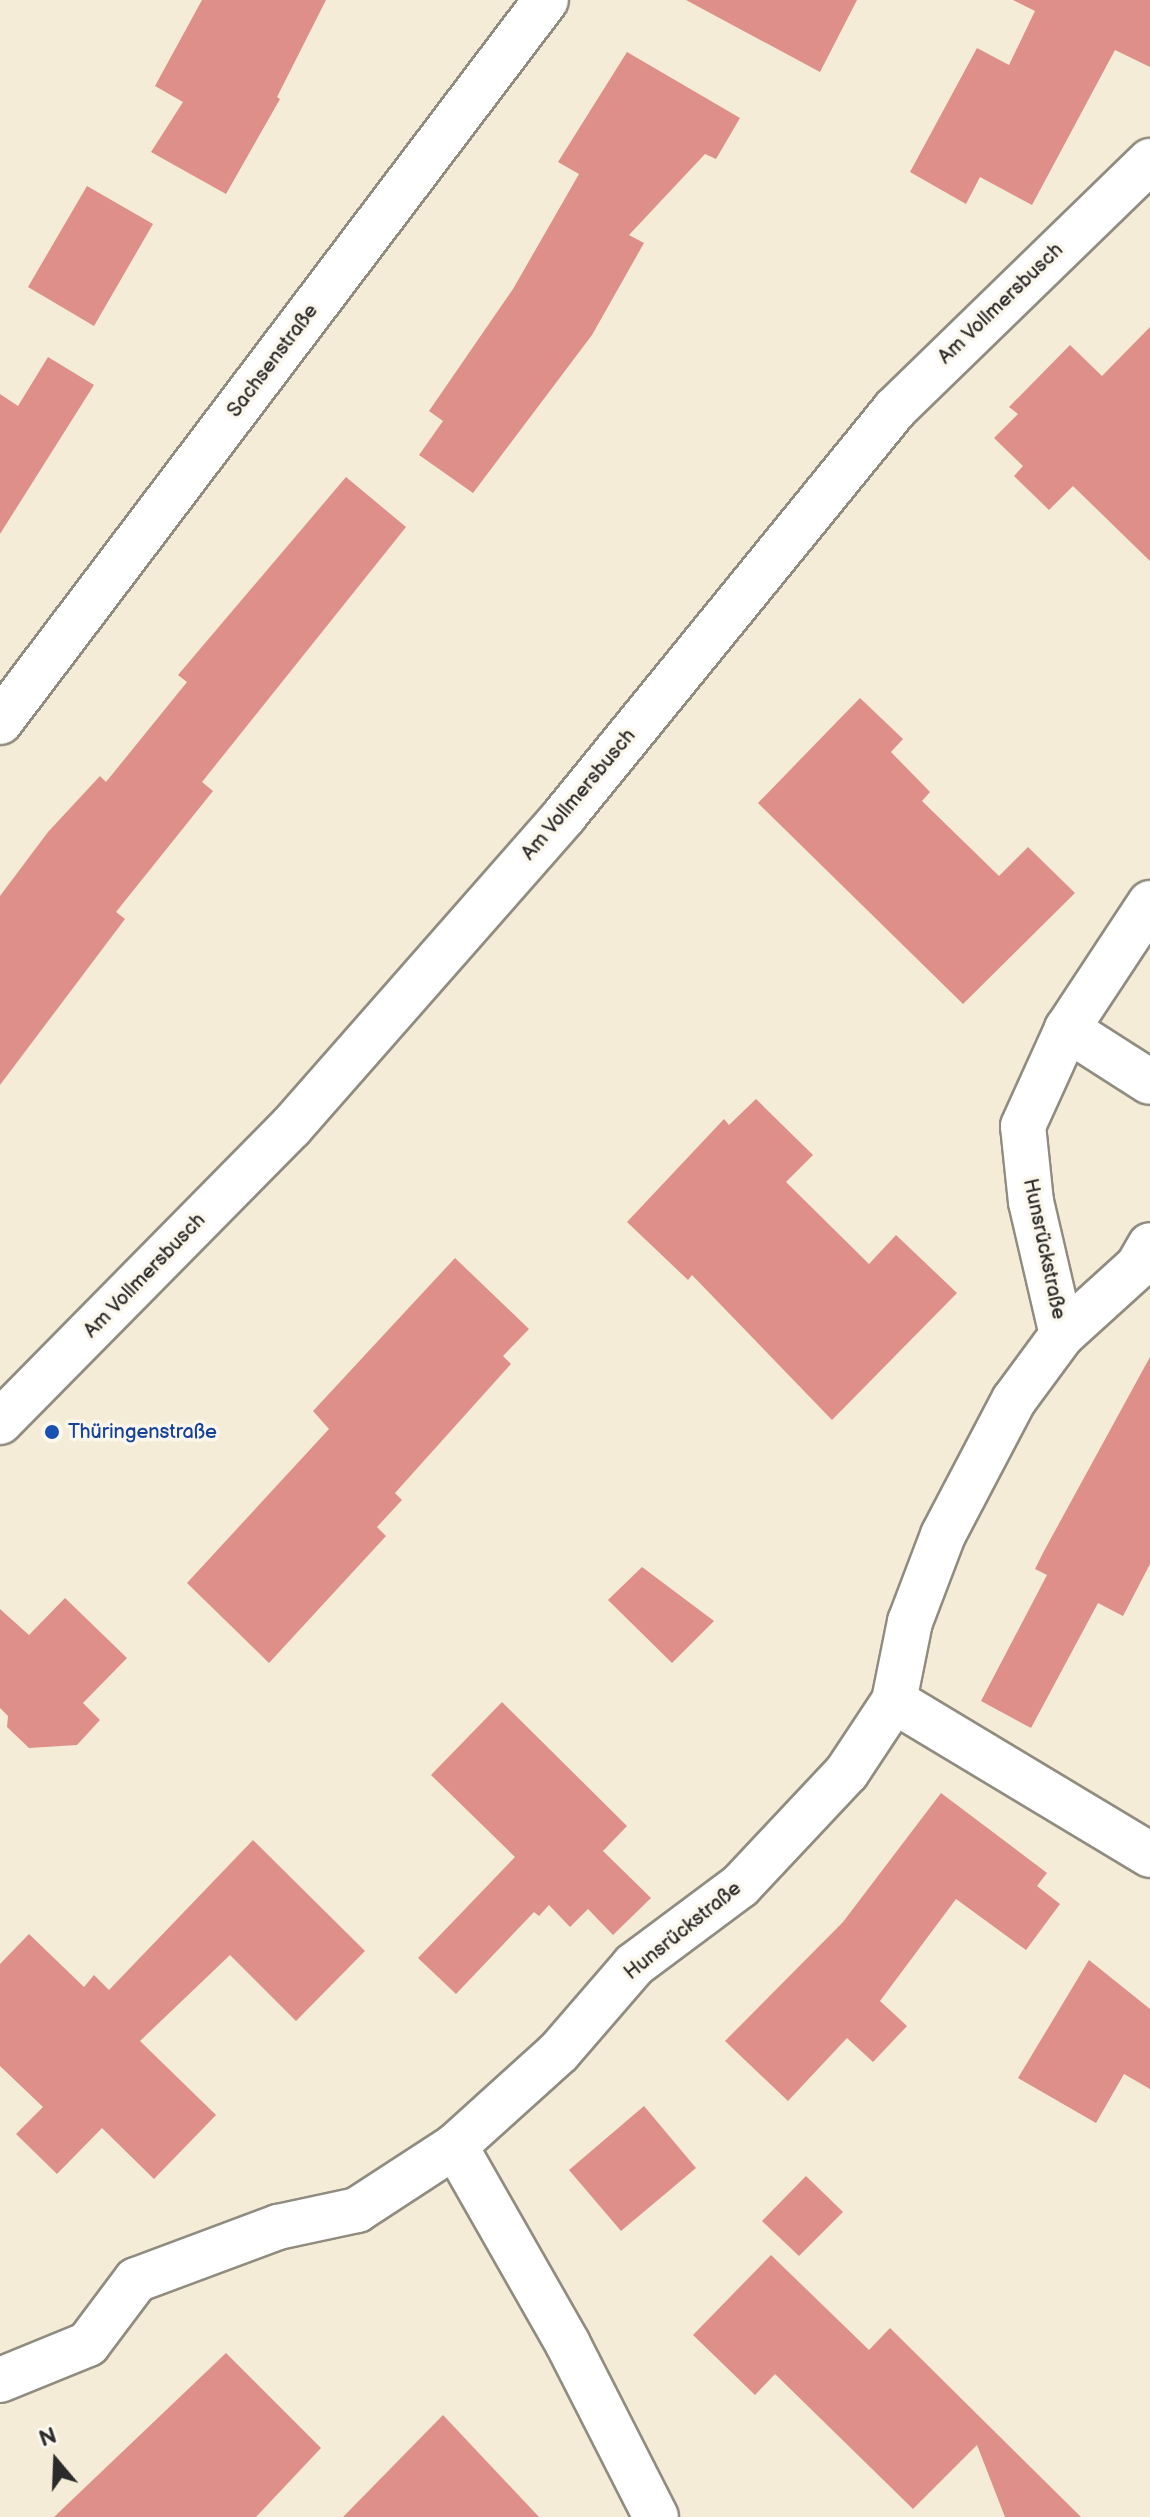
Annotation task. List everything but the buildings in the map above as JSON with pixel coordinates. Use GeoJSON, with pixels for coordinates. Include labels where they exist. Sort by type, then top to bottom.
{"type":"FeatureCollection","features":[{"type":"Feature","properties":{"kind":"street","name":"Sachsenstraße"},"geometry":{"type":"LineString","coordinates":[[0,722],[546,0]]}},
{"type":"Feature","properties":{"kind":"street","name":"Am Vollmersbusch"},"geometry":{"type":"LineString","coordinates":[[0,1422],[301,1115],[564,816],[895,409],[1150,161]]}},
{"type":"Feature","properties":{"kind":"street","name":"Hunsrückstraße"},"geometry":{"type":"LineString","coordinates":[[1062,1335],[1031,1202],[1023,1126],[1067,1029],[1150,903]]}},
{"type":"Feature","properties":{"kind":"street"},"geometry":{"type":"LineString","coordinates":[[1067,1029],[1150,1082]]}},
{"type":"Feature","properties":{"kind":"street","name":"Hunsrückstraße"},"geometry":{"type":"LineString","coordinates":[[0,2380],[88,2344],[136,2280],[278,2227],[357,2210],[455,2146],[559,2052],[634,1965],[740,1886],[847,1772],[894,1701],[910,1622],[943,1535],[1014,1400],[1062,1335],[1138,1266],[1150,1245]]}},
{"type":"Feature","properties":{"kind":"street"},"geometry":{"type":"LineString","coordinates":[[894,1701],[1150,1855]]}},
{"type":"Feature","properties":{"kind":"street"},"geometry":{"type":"LineString","coordinates":[[455,2146],[568,2344],[656,2517]]}},
{"type":"Feature","properties":{"kind":"place","name":"Thüringenstraße"},"geometry":{"type":"Point","coordinates":[52,1432]}}]}
